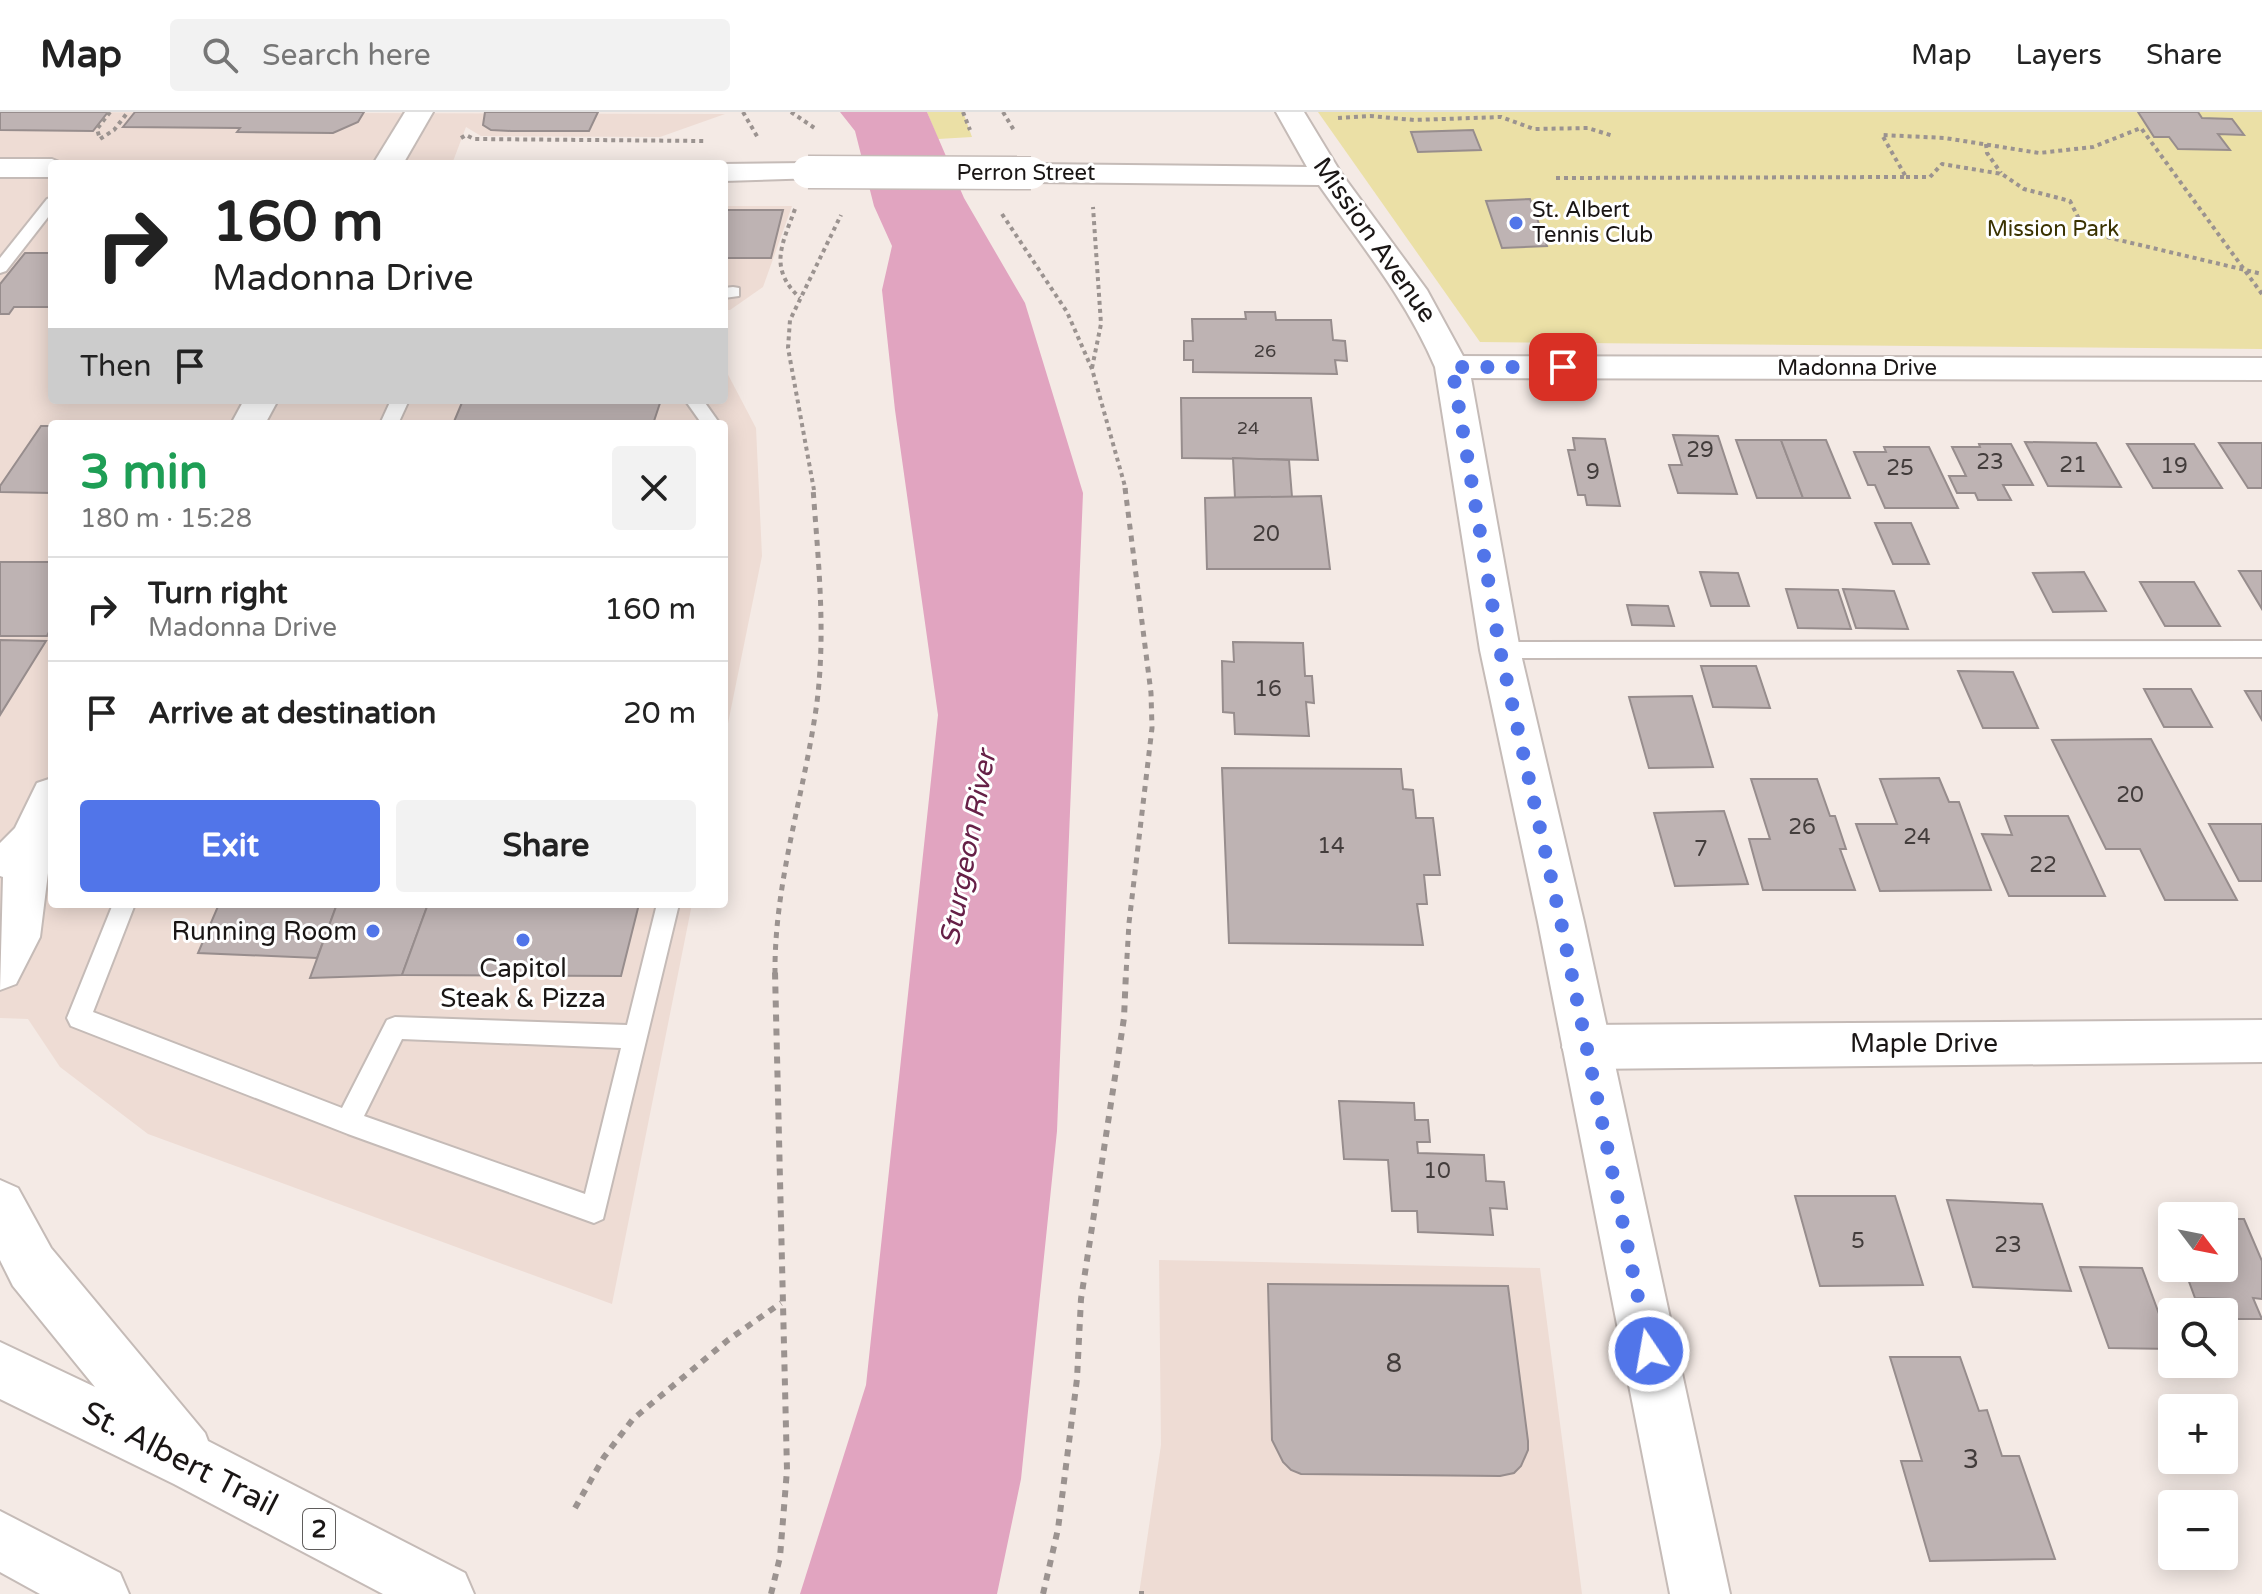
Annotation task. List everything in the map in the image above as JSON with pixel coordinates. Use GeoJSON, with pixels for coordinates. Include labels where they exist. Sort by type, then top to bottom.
{"type":"FeatureCollection","features":[{"type":"Feature","properties":{"kind":"street"},"geometry":{"type":"LineString","coordinates":[[390,160],[419,112]]}},
{"type":"Feature","properties":{"kind":"street","name":"Mission Avenue"},"geometry":{"type":"LineString","coordinates":[[1290,112],[1328,176],[1396,263],[1437,329],[1452,367],[1500,650],[1561,922],[1700,1594]]}},
{"type":"Feature","properties":{"kind":"street"},"geometry":{"type":"LineString","coordinates":[[0,168],[48,168]]}},
{"type":"Feature","properties":{"kind":"street","name":"Perron Street"},"geometry":{"type":"LineString","coordinates":[[728,173],[803,186],[1031,173],[1328,176]]}},
{"type":"Feature","properties":{"kind":"street","name":"Madonna Drive"},"geometry":{"type":"LineString","coordinates":[[1452,367],[2262,369]]}},
{"type":"Feature","properties":{"kind":"street"},"geometry":{"type":"LineString","coordinates":[[0,969],[17,937],[15,856],[48,802]]}},
{"type":"Feature","properties":{"kind":"street","name":"Maple Drive"},"geometry":{"type":"LineString","coordinates":[[1585,1047],[2262,1041]]}},
{"type":"Feature","properties":{"kind":"street"},"geometry":{"type":"LineString","coordinates":[[0,1206],[32,1267],[194,1464]]}},
{"type":"Feature","properties":{"kind":"street","name":"St. Albert Trail"},"geometry":{"type":"LineString","coordinates":[[0,1370],[194,1464],[444,1594]]}},
{"type":"Feature","properties":{"kind":"street"},"geometry":{"type":"LineString","coordinates":[[0,1540],[99,1594]]}},
{"type":"Feature","properties":{"kind":"lane"},"geometry":{"type":"LineString","coordinates":[[0,268],[48,207]]}},
{"type":"Feature","properties":{"kind":"lane"},"geometry":{"type":"LineString","coordinates":[[1500,650],[2262,649]]}},
{"type":"Feature","properties":{"kind":"lane"},"geometry":{"type":"LineString","coordinates":[[122,908],[79,1018],[348,1122],[594,1210],[667,908]]}},
{"type":"Feature","properties":{"kind":"lane"},"geometry":{"type":"LineString","coordinates":[[348,1122],[395,1028],[636,1037]]}},
{"type":"Feature","properties":{"kind":"path"},"geometry":{"type":"LineString","coordinates":[[110,112],[97,129],[100,139],[114,130],[128,112]]}},
{"type":"Feature","properties":{"kind":"path"},"geometry":{"type":"LineString","coordinates":[[743,112],[763,146]]}},
{"type":"Feature","properties":{"kind":"path"},"geometry":{"type":"LineString","coordinates":[[791,112],[824,135]]}},
{"type":"Feature","properties":{"kind":"path"},"geometry":{"type":"LineString","coordinates":[[963,112],[972,137]]}},
{"type":"Feature","properties":{"kind":"path"},"geometry":{"type":"LineString","coordinates":[[1335,118],[1370,116],[1414,120],[1501,117],[1534,129],[1588,128],[1613,136]]}},
{"type":"Feature","properties":{"kind":"path"},"geometry":{"type":"LineString","coordinates":[[1906,177],[1882,135],[1945,138],[2039,153],[2093,147],[2141,128],[2262,294]]}},
{"type":"Feature","properties":{"kind":"path"},"geometry":{"type":"LineString","coordinates":[[461,138],[466,135],[474,139],[706,141]]}},
{"type":"Feature","properties":{"kind":"path"},"geometry":{"type":"LineString","coordinates":[[1986,144],[1987,153],[2002,174],[2024,189],[2070,201],[2083,227],[2098,235],[2262,274]]}},
{"type":"Feature","properties":{"kind":"path"},"geometry":{"type":"LineString","coordinates":[[1556,178],[1930,177],[1942,164],[2002,174]]}},
{"type":"Feature","properties":{"kind":"path"},"geometry":{"type":"LineString","coordinates":[[800,298],[783,281],[778,267],[803,186]]}},
{"type":"Feature","properties":{"kind":"path"},"geometry":{"type":"LineString","coordinates":[[1092,369],[1101,324],[1093,202]]}},
{"type":"Feature","properties":{"kind":"path"},"geometry":{"type":"LineString","coordinates":[[995,204],[1067,312],[1092,369],[1126,491],[1151,693],[1152,728],[1129,923],[1124,1018],[1081,1299],[1077,1379],[1058,1529],[1043,1594]]}},
{"type":"Feature","properties":{"kind":"path"},"geometry":{"type":"LineString","coordinates":[[771,1594],[780,1557],[787,1470],[775,969],[780,912],[815,716],[823,635],[813,482],[788,348],[790,320],[843,210]]}},
{"type":"Feature","properties":{"kind":"path"},"geometry":{"type":"LineString","coordinates":[[575,1508],[604,1457],[633,1419],[728,1340],[781,1303]]}},
{"type":"Feature","properties":{"kind":"shaded area"},"geometry":{"type":"Polygon","coordinates":[[[0,112],[725,114],[660,137],[481,136],[466,127],[454,160],[48,160],[48,404],[728,404],[728,375],[756,428],[762,556],[728,723],[728,420],[48,420],[48,908],[691,908],[612,1304],[148,1134],[60,1067],[28,1019],[0,1018],[0,112]]]}},
{"type":"Feature","properties":{"kind":"shaded area"},"geometry":{"type":"Polygon","coordinates":[[[728,206],[792,206],[763,287],[730,310],[728,206]]]}},
{"type":"Feature","properties":{"kind":"shaded area"},"geometry":{"type":"Polygon","coordinates":[[[1159,1260],[1540,1268],[1582,1594],[1139,1594],[1161,1445],[1159,1260]]]}},
{"type":"Feature","properties":{"kind":"green space"},"geometry":{"type":"Polygon","coordinates":[[[927,112],[963,112],[972,137],[938,139],[927,112]]]}},
{"type":"Feature","properties":{"kind":"green space","name":"Mission Park"},"geometry":{"type":"Polygon","coordinates":[[[1318,112],[2262,112],[2262,349],[1480,342],[1318,112]]]}},
{"type":"Feature","properties":{"kind":"water","name":"Sturgeon River"},"geometry":{"type":"Polygon","coordinates":[[[840,112],[927,112],[964,198],[1025,303],[1083,493],[1057,1131],[1021,1479],[997,1594],[800,1594],[866,1385],[938,715],[895,410],[882,290],[892,246],[874,206],[855,131],[840,112]]]}},
{"type":"Feature","properties":{"kind":"building"},"geometry":{"type":"Polygon","coordinates":[[[0,112],[108,112],[93,131],[0,130],[0,112]]]}},
{"type":"Feature","properties":{"kind":"building"},"geometry":{"type":"Polygon","coordinates":[[[135,112],[364,112],[358,122],[333,133],[123,127],[135,112]]]}},
{"type":"Feature","properties":{"kind":"building"},"geometry":{"type":"Polygon","coordinates":[[[485,112],[598,112],[589,131],[511,131],[491,130],[483,125],[485,112]]]}},
{"type":"Feature","properties":{"kind":"building"},"geometry":{"type":"Polygon","coordinates":[[[2138,112],[2198,112],[2202,118],[2232,119],[2244,135],[2218,134],[2230,150],[2178,149],[2169,137],[2154,137],[2138,112]]]}},
{"type":"Feature","properties":{"kind":"building"},"geometry":{"type":"Polygon","coordinates":[[[1473,130],[1481,150],[1418,152],[1411,132],[1473,130]]]}},
{"type":"Feature","properties":{"kind":"building","name":"St. Albert Tennis Club"},"geometry":{"type":"Polygon","coordinates":[[[1530,199],[1547,246],[1502,248],[1486,201],[1530,199]]]}},
{"type":"Feature","properties":{"kind":"building"},"geometry":{"type":"Polygon","coordinates":[[[728,210],[783,210],[771,258],[728,258],[728,210]]]}},
{"type":"Feature","properties":{"kind":"building"},"geometry":{"type":"Polygon","coordinates":[[[25,253],[48,253],[48,307],[14,307],[9,314],[0,314],[0,284],[25,253]]]}},
{"type":"Feature","properties":{"kind":"building"},"geometry":{"type":"Polygon","coordinates":[[[1245,312],[1275,312],[1276,320],[1331,320],[1333,340],[1345,341],[1347,361],[1335,360],[1337,374],[1193,372],[1193,360],[1184,360],[1184,341],[1193,341],[1192,319],[1246,319],[1245,312]]]}},
{"type":"Feature","properties":{"kind":"building"},"geometry":{"type":"Polygon","coordinates":[[[1181,398],[1311,398],[1318,460],[1182,458],[1181,398]]]}},
{"type":"Feature","properties":{"kind":"building"},"geometry":{"type":"Polygon","coordinates":[[[461,404],[660,404],[654,420],[455,420],[461,404]]]}},
{"type":"Feature","properties":{"kind":"building"},"geometry":{"type":"Polygon","coordinates":[[[41,426],[48,426],[48,493],[0,492],[0,486],[41,426]]]}},
{"type":"Feature","properties":{"kind":"building"},"geometry":{"type":"Polygon","coordinates":[[[1673,435],[1718,436],[1737,494],[1678,493],[1669,465],[1682,465],[1673,435]]]}},
{"type":"Feature","properties":{"kind":"building"},"geometry":{"type":"Polygon","coordinates":[[[1573,438],[1605,439],[1620,506],[1587,505],[1585,495],[1578,495],[1568,450],[1575,450],[1573,438]]]}},
{"type":"Feature","properties":{"kind":"building"},"geometry":{"type":"Polygon","coordinates":[[[1736,440],[1781,440],[1803,498],[1757,498],[1736,440]]]}},
{"type":"Feature","properties":{"kind":"building"},"geometry":{"type":"Polygon","coordinates":[[[1781,440],[1826,440],[1850,498],[1803,498],[1781,440]]]}},
{"type":"Feature","properties":{"kind":"building"},"geometry":{"type":"Polygon","coordinates":[[[2025,442],[2096,443],[2121,487],[2048,486],[2025,442]]]}},
{"type":"Feature","properties":{"kind":"building"},"geometry":{"type":"Polygon","coordinates":[[[2219,443],[2262,443],[2262,488],[2248,488],[2219,443]]]}},
{"type":"Feature","properties":{"kind":"building"},"geometry":{"type":"Polygon","coordinates":[[[1979,444],[2011,444],[2033,485],[2003,485],[2011,500],[1978,500],[1975,493],[1957,493],[1949,476],[1966,476],[1952,447],[1980,447],[1979,444]]]}},
{"type":"Feature","properties":{"kind":"building"},"geometry":{"type":"Polygon","coordinates":[[[2127,444],[2194,444],[2222,488],[2153,488],[2127,444]]]}},
{"type":"Feature","properties":{"kind":"building"},"geometry":{"type":"Polygon","coordinates":[[[1884,447],[1929,447],[1958,508],[1885,508],[1875,485],[1868,485],[1854,452],[1886,452],[1884,447]]]}},
{"type":"Feature","properties":{"kind":"building"},"geometry":{"type":"Polygon","coordinates":[[[1233,458],[1289,460],[1292,497],[1235,498],[1233,458]]]}},
{"type":"Feature","properties":{"kind":"building"},"geometry":{"type":"Polygon","coordinates":[[[1321,496],[1330,569],[1207,569],[1205,498],[1321,496]]]}},
{"type":"Feature","properties":{"kind":"building"},"geometry":{"type":"Polygon","coordinates":[[[1875,523],[1911,523],[1929,564],[1893,564],[1875,523]]]}},
{"type":"Feature","properties":{"kind":"building"},"geometry":{"type":"Polygon","coordinates":[[[0,562],[48,562],[47,636],[0,636],[0,562]]]}},
{"type":"Feature","properties":{"kind":"building"},"geometry":{"type":"Polygon","coordinates":[[[2239,571],[2262,571],[2262,609],[2239,571]]]}},
{"type":"Feature","properties":{"kind":"building"},"geometry":{"type":"Polygon","coordinates":[[[1700,572],[1738,573],[1749,606],[1711,606],[1700,572]]]}},
{"type":"Feature","properties":{"kind":"building"},"geometry":{"type":"Polygon","coordinates":[[[2084,572],[2106,611],[2053,612],[2033,573],[2084,572]]]}},
{"type":"Feature","properties":{"kind":"building"},"geometry":{"type":"Polygon","coordinates":[[[2140,582],[2194,582],[2220,626],[2165,626],[2140,582]]]}},
{"type":"Feature","properties":{"kind":"building"},"geometry":{"type":"Polygon","coordinates":[[[1786,589],[1838,590],[1851,629],[1798,628],[1786,589]]]}},
{"type":"Feature","properties":{"kind":"building"},"geometry":{"type":"Polygon","coordinates":[[[1843,589],[1894,591],[1908,629],[1856,628],[1843,589]]]}},
{"type":"Feature","properties":{"kind":"building"},"geometry":{"type":"Polygon","coordinates":[[[1627,605],[1668,606],[1674,626],[1632,625],[1627,605]]]}},
{"type":"Feature","properties":{"kind":"building"},"geometry":{"type":"Polygon","coordinates":[[[0,640],[46,641],[0,715],[0,640]]]}},
{"type":"Feature","properties":{"kind":"building"},"geometry":{"type":"Polygon","coordinates":[[[1233,642],[1303,643],[1305,676],[1312,676],[1314,703],[1306,702],[1309,736],[1235,734],[1234,713],[1223,712],[1222,661],[1234,662],[1233,642]]]}},
{"type":"Feature","properties":{"kind":"building"},"geometry":{"type":"Polygon","coordinates":[[[1701,666],[1756,666],[1770,708],[1713,707],[1701,666]]]}},
{"type":"Feature","properties":{"kind":"building"},"geometry":{"type":"Polygon","coordinates":[[[1958,671],[2013,672],[2038,728],[1983,728],[1958,671]]]}},
{"type":"Feature","properties":{"kind":"building"},"geometry":{"type":"Polygon","coordinates":[[[2144,689],[2191,689],[2212,727],[2164,727],[2144,689]]]}},
{"type":"Feature","properties":{"kind":"building"},"geometry":{"type":"Polygon","coordinates":[[[2245,691],[2262,691],[2262,720],[2245,691]]]}},
{"type":"Feature","properties":{"kind":"building"},"geometry":{"type":"Polygon","coordinates":[[[1692,696],[1713,767],[1649,768],[1629,697],[1692,696]]]}},
{"type":"Feature","properties":{"kind":"building"},"geometry":{"type":"Polygon","coordinates":[[[2151,739],[2237,900],[2165,900],[2140,849],[2106,849],[2052,740],[2151,739]]]}},
{"type":"Feature","properties":{"kind":"building"},"geometry":{"type":"Polygon","coordinates":[[[1222,768],[1401,769],[1403,789],[1413,790],[1416,818],[1433,818],[1440,875],[1424,875],[1427,904],[1417,904],[1423,945],[1229,943],[1222,768]]]}},
{"type":"Feature","properties":{"kind":"building"},"geometry":{"type":"Polygon","coordinates":[[[1939,778],[1949,802],[1959,802],[1991,890],[1880,891],[1856,824],[1897,824],[1880,779],[1939,778]]]}},
{"type":"Feature","properties":{"kind":"building"},"geometry":{"type":"Polygon","coordinates":[[[1751,779],[1817,779],[1830,816],[1835,816],[1846,849],[1840,849],[1855,890],[1763,890],[1749,839],[1770,839],[1751,779]]]}},
{"type":"Feature","properties":{"kind":"building"},"geometry":{"type":"Polygon","coordinates":[[[1724,811],[1748,884],[1675,886],[1654,813],[1724,811]]]}},
{"type":"Feature","properties":{"kind":"building"},"geometry":{"type":"Polygon","coordinates":[[[2005,816],[2068,816],[2105,896],[2009,896],[1982,834],[2012,835],[2005,816]]]}},
{"type":"Feature","properties":{"kind":"building"},"geometry":{"type":"Polygon","coordinates":[[[2209,824],[2262,824],[2262,881],[2239,881],[2209,824]]]}},
{"type":"Feature","properties":{"kind":"building"},"geometry":{"type":"Polygon","coordinates":[[[217,908],[336,908],[317,958],[198,953],[217,908]]]}},
{"type":"Feature","properties":{"kind":"building","name":"Running Room"},"geometry":{"type":"Polygon","coordinates":[[[336,908],[427,908],[402,975],[310,978],[336,908]]]}},
{"type":"Feature","properties":{"kind":"building","name":"Capitol Steak & Pizza"},"geometry":{"type":"Polygon","coordinates":[[[427,908],[638,908],[621,976],[402,975],[427,908]]]}},
{"type":"Feature","properties":{"kind":"building"},"geometry":{"type":"Polygon","coordinates":[[[1339,1101],[1414,1103],[1415,1120],[1428,1120],[1430,1142],[1417,1142],[1418,1153],[1484,1155],[1486,1181],[1504,1182],[1507,1209],[1490,1208],[1493,1235],[1418,1232],[1417,1211],[1392,1211],[1388,1160],[1344,1159],[1339,1101]]]}},
{"type":"Feature","properties":{"kind":"building"},"geometry":{"type":"Polygon","coordinates":[[[1795,1196],[1895,1196],[1923,1285],[1820,1286],[1795,1196]]]}},
{"type":"Feature","properties":{"kind":"building"},"geometry":{"type":"Polygon","coordinates":[[[1947,1200],[2042,1204],[2071,1291],[1973,1287],[1947,1200]]]}},
{"type":"Feature","properties":{"kind":"building"},"geometry":{"type":"Polygon","coordinates":[[[2238,1219],[2244,1219],[2262,1261],[2262,1299],[2253,1298],[2262,1319],[2238,1319],[2238,1298],[2195,1298],[2189,1282],[2238,1282],[2238,1219]]]}},
{"type":"Feature","properties":{"kind":"building"},"geometry":{"type":"Polygon","coordinates":[[[2080,1267],[2142,1268],[2158,1311],[2158,1349],[2109,1348],[2080,1267]]]}},
{"type":"Feature","properties":{"kind":"building"},"geometry":{"type":"Polygon","coordinates":[[[1268,1284],[1508,1286],[1528,1441],[1528,1450],[1521,1466],[1514,1473],[1500,1476],[1301,1474],[1291,1470],[1283,1462],[1272,1440],[1268,1284]]]}},
{"type":"Feature","properties":{"kind":"building"},"geometry":{"type":"Polygon","coordinates":[[[1890,1357],[1960,1357],[1979,1411],[1987,1410],[2002,1456],[2019,1456],[2055,1559],[1930,1561],[1901,1461],[1922,1461],[1890,1357]]]}},
{"type":"Feature","properties":{"kind":"place","name":"St. Albert Tennis Club"},"geometry":{"type":"Point","coordinates":[1516,223]}},
{"type":"Feature","properties":{"kind":"place","name":"Running Room"},"geometry":{"type":"Point","coordinates":[373,931]}},
{"type":"Feature","properties":{"kind":"place","name":"Capitol Steak & Pizza"},"geometry":{"type":"Point","coordinates":[523,940]}},
{"type":"Feature","properties":{"kind":"route"},"geometry":{"type":"LineString","coordinates":[[1563,367],[1452,367],[1500,650],[1561,922],[1649,1351]]}}]}
